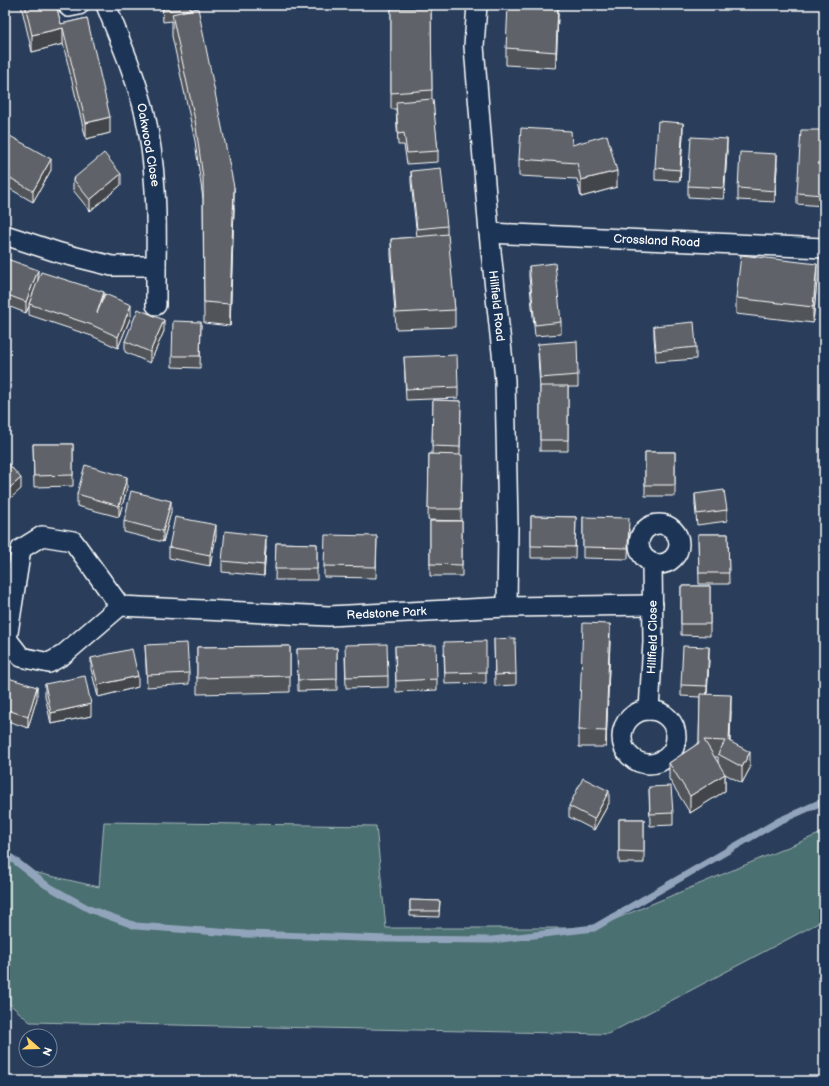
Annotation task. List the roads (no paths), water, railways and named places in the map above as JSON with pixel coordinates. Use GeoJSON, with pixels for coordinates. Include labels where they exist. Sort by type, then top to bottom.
{"type":"FeatureCollection","features":[{"type":"Feature","properties":{"kind":"street","name":"Oakwood Close"},"geometry":{"type":"LineString","coordinates":[[106,5],[129,62],[145,115],[154,177],[157,215],[156,305]]}},
{"type":"Feature","properties":{"kind":"street","name":"Hillfield Road"},"geometry":{"type":"LineString","coordinates":[[477,5],[474,46],[489,233],[505,380],[508,527],[507,607]]}},
{"type":"Feature","properties":{"kind":"street","name":"Crossland Road"},"geometry":{"type":"LineString","coordinates":[[489,233],[824,248]]}},
{"type":"Feature","properties":{"kind":"street"},"geometry":{"type":"LineString","coordinates":[[5,235],[60,253],[112,266],[156,266]]}},
{"type":"Feature","properties":{"kind":"street"},"geometry":{"type":"LineString","coordinates":[[42,536],[74,541],[120,606],[63,655],[50,663],[21,657],[7,639],[21,549],[42,536]]}},
{"type":"Feature","properties":{"kind":"street","name":"Hillfield Close"},"geometry":{"type":"LineString","coordinates":[[649,710],[653,605],[652,563]]}},
{"type":"Feature","properties":{"kind":"street","name":"Redstone Park"},"geometry":{"type":"LineString","coordinates":[[120,606],[328,616],[507,607],[653,605]]}},
{"type":"Feature","properties":{"kind":"waterway"},"geometry":{"type":"LineString","coordinates":[[5,853],[46,885],[89,909],[136,926],[246,934],[388,939],[492,940],[594,928],[779,821],[824,801]]}}]}
